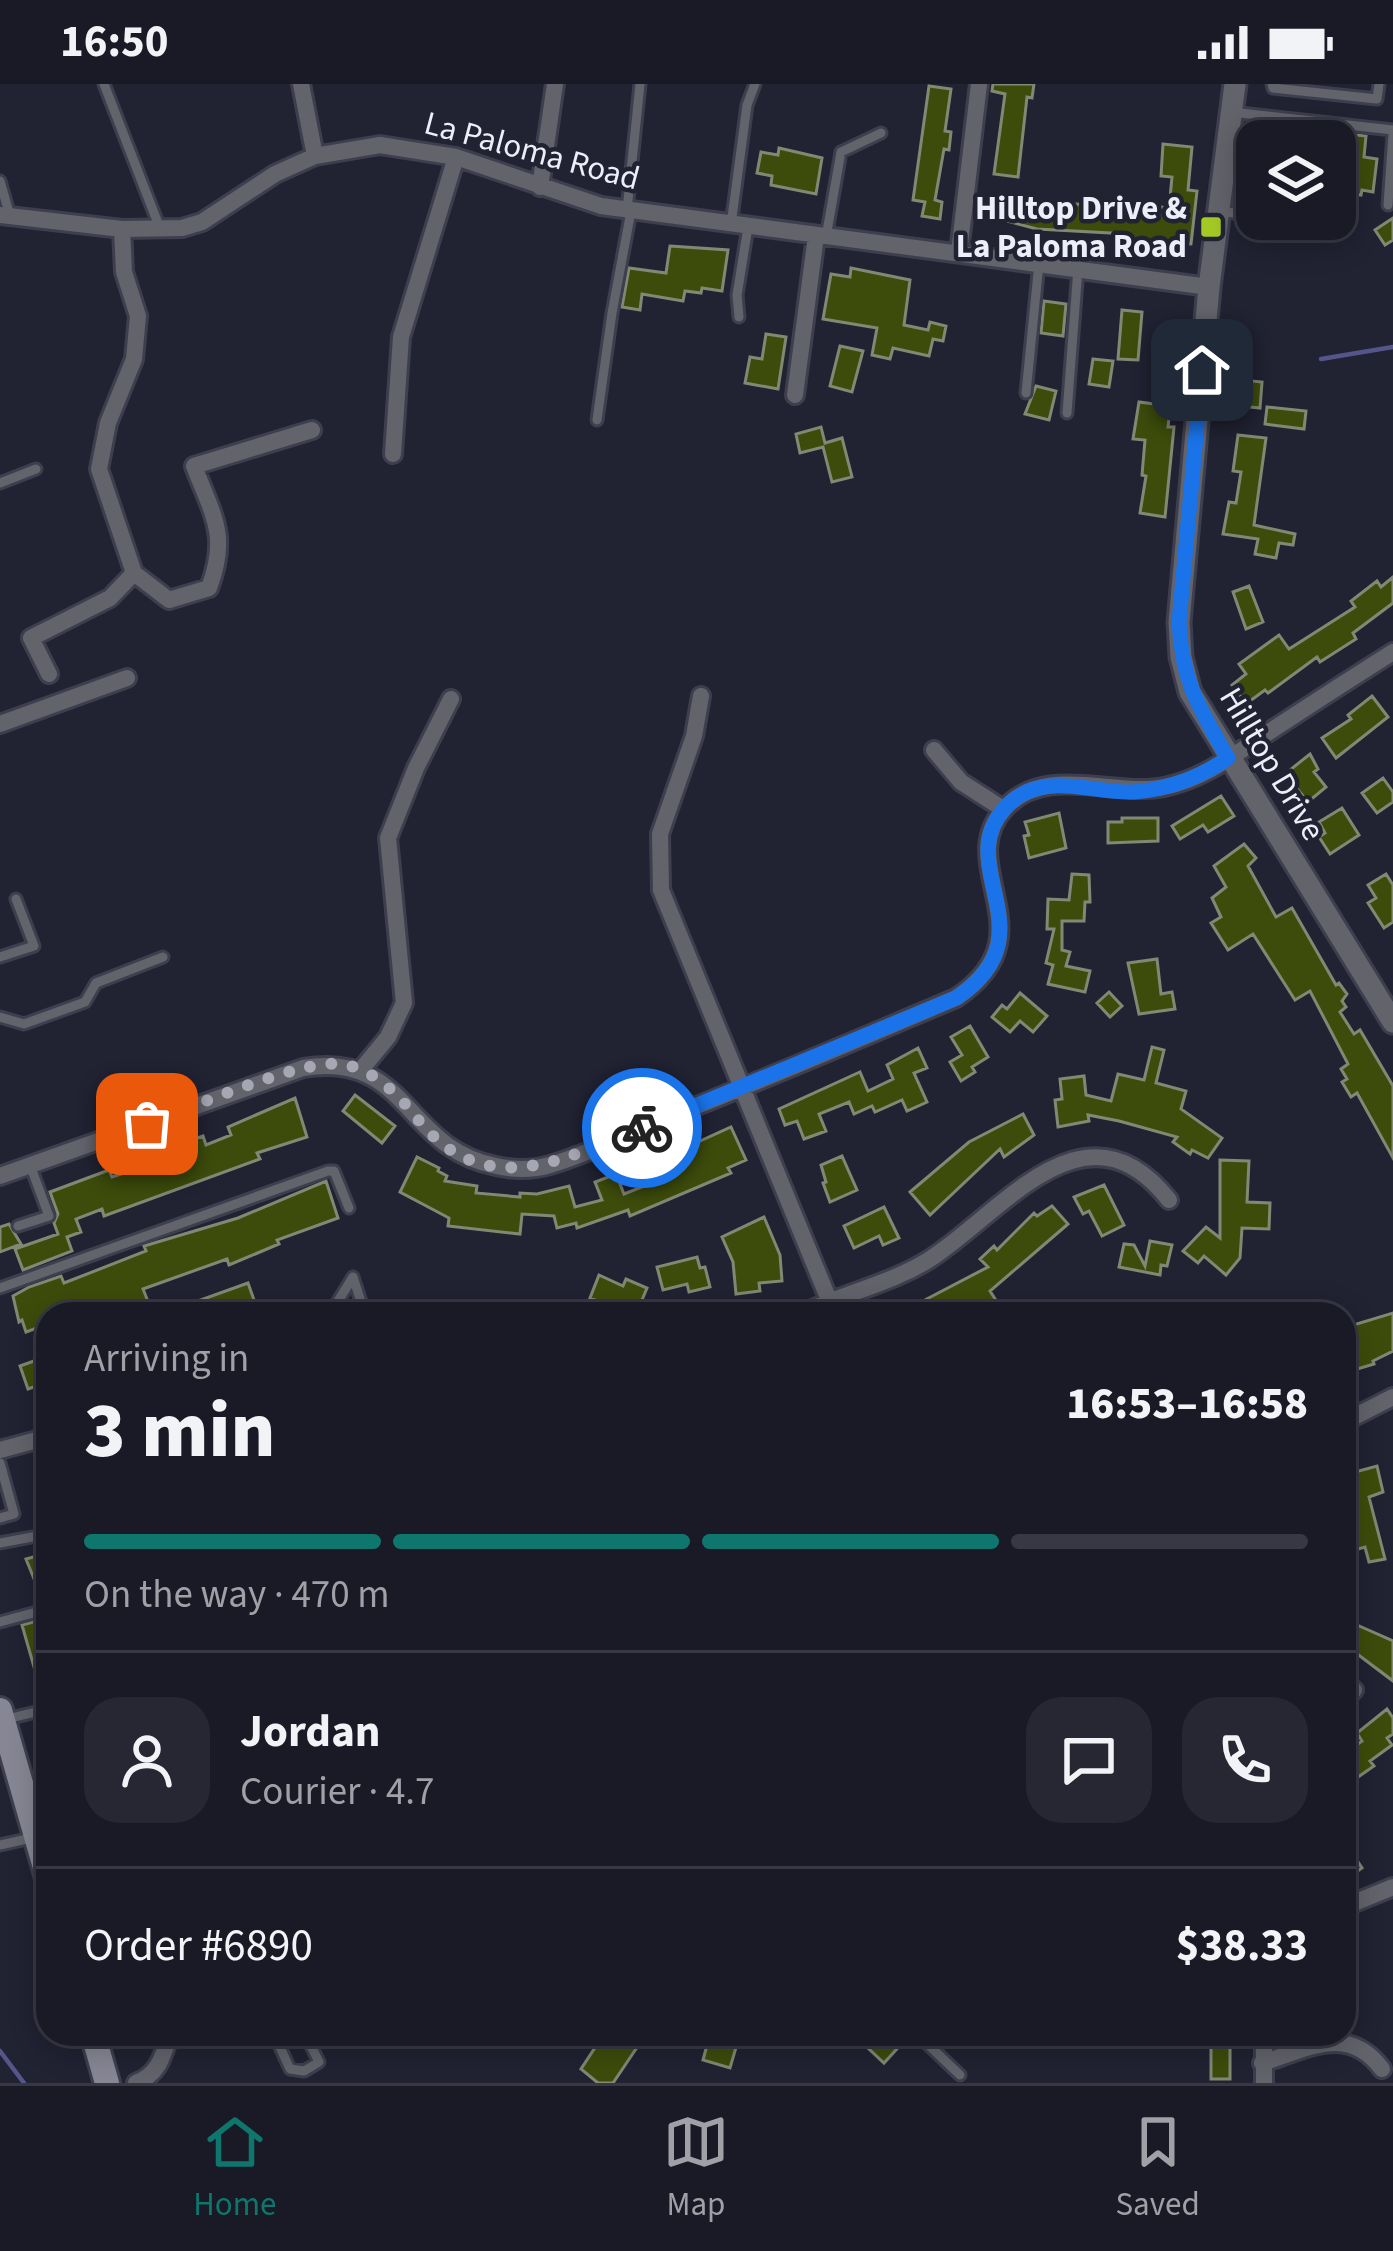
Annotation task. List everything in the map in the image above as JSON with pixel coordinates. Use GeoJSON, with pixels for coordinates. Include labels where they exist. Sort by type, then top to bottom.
{"type":"FeatureCollection","features":[{"type":"Feature","properties":{"kind":"main road"},"geometry":{"type":"LineString","coordinates":[[1,1717],[36,1838]]}},
{"type":"Feature","properties":{"kind":"main road"},"geometry":{"type":"LineString","coordinates":[[96,2046],[107,2083]]}},
{"type":"Feature","properties":{"kind":"street"},"geometry":{"type":"LineString","coordinates":[[301,84],[315,156]]}},
{"type":"Feature","properties":{"kind":"street"},"geometry":{"type":"LineString","coordinates":[[540,187],[555,84]]}},
{"type":"Feature","properties":{"kind":"street"},"geometry":{"type":"LineString","coordinates":[[959,252],[979,84]]}},
{"type":"Feature","properties":{"kind":"street","name":"Hilltop Drive"},"geometry":{"type":"LineString","coordinates":[[1235,84],[1209,286],[1179,622],[1181,657],[1190,692],[1228,758],[1393,1022]]}},
{"type":"Feature","properties":{"kind":"street","name":"La Paloma Road"},"geometry":{"type":"LineString","coordinates":[[5,216],[161,231],[202,222],[275,174],[315,156],[380,145],[456,157],[540,187],[629,211],[1209,286]]}},
{"type":"Feature","properties":{"kind":"street"},"geometry":{"type":"LineString","coordinates":[[392,454],[401,337],[456,157]]}},
{"type":"Feature","properties":{"kind":"street"},"geometry":{"type":"LineString","coordinates":[[122,230],[124,272],[138,316],[134,359],[108,423],[99,469],[134,573],[169,600],[209,588],[221,555],[218,531],[194,466],[312,430]]}},
{"type":"Feature","properties":{"kind":"street"},"geometry":{"type":"LineString","coordinates":[[795,395],[822,237]]}},
{"type":"Feature","properties":{"kind":"street"},"geometry":{"type":"LineString","coordinates":[[49,674],[31,638],[110,598],[134,573]]}},
{"type":"Feature","properties":{"kind":"street"},"geometry":{"type":"LineString","coordinates":[[0,1176],[303,1068],[343,1064],[394,1093],[444,1145],[478,1162],[515,1169],[551,1164],[956,998],[984,976],[1001,942],[989,865],[991,837],[1003,809],[1030,789],[1060,784],[1132,792],[1196,779],[1393,652]]}},
{"type":"Feature","properties":{"kind":"street"},"geometry":{"type":"LineString","coordinates":[[0,724],[127,678]]}},
{"type":"Feature","properties":{"kind":"street"},"geometry":{"type":"LineString","coordinates":[[700,696],[694,736],[660,834],[661,890],[829,1300]]}},
{"type":"Feature","properties":{"kind":"street"},"geometry":{"type":"LineString","coordinates":[[361,1071],[388,1037],[404,1003],[388,838],[451,699]]}},
{"type":"Feature","properties":{"kind":"street"},"geometry":{"type":"LineString","coordinates":[[934,750],[962,782],[1003,809]]}},
{"type":"Feature","properties":{"kind":"street"},"geometry":{"type":"LineString","coordinates":[[825,1302],[932,1258],[1024,1182],[1090,1156],[1135,1168],[1169,1200]]}},
{"type":"Feature","properties":{"kind":"street"},"geometry":{"type":"LineString","coordinates":[[1356,1416],[1393,1397]]}},
{"type":"Feature","properties":{"kind":"street"},"geometry":{"type":"LineString","coordinates":[[0,1450],[36,1440]]}},
{"type":"Feature","properties":{"kind":"street"},"geometry":{"type":"LineString","coordinates":[[1356,1904],[1389,1894]]}},
{"type":"Feature","properties":{"kind":"street"},"geometry":{"type":"LineString","coordinates":[[1356,2045],[1367,2049],[1382,2068]]}},
{"type":"Feature","properties":{"kind":"street"},"geometry":{"type":"LineString","coordinates":[[148,2080],[166,2046]]}},
{"type":"Feature","properties":{"kind":"street"},"geometry":{"type":"LineString","coordinates":[[1263,2046],[1264,2083]]}},
{"type":"Feature","properties":{"kind":"street"},"geometry":{"type":"LineString","coordinates":[[1262,2063],[1314,2046]]}},
{"type":"Feature","properties":{"kind":"lane"},"geometry":{"type":"LineString","coordinates":[[104,84],[161,231]]}},
{"type":"Feature","properties":{"kind":"lane"},"geometry":{"type":"LineString","coordinates":[[597,420],[629,211],[640,84]]}},
{"type":"Feature","properties":{"kind":"lane"},"geometry":{"type":"LineString","coordinates":[[739,317],[747,106],[754,84]]}},
{"type":"Feature","properties":{"kind":"lane"},"geometry":{"type":"LineString","coordinates":[[1272,84],[1273,88],[1377,99],[1379,84]]}},
{"type":"Feature","properties":{"kind":"lane"},"geometry":{"type":"LineString","coordinates":[[1232,112],[1393,132],[1388,205]]}},
{"type":"Feature","properties":{"kind":"lane"},"geometry":{"type":"LineString","coordinates":[[822,237],[841,152],[881,133]]}},
{"type":"Feature","properties":{"kind":"lane"},"geometry":{"type":"LineString","coordinates":[[0,181],[5,216]]}},
{"type":"Feature","properties":{"kind":"lane"},"geometry":{"type":"LineString","coordinates":[[1218,212],[1236,213]]}},
{"type":"Feature","properties":{"kind":"lane"},"geometry":{"type":"LineString","coordinates":[[1026,394],[1039,263]]}},
{"type":"Feature","properties":{"kind":"lane"},"geometry":{"type":"LineString","coordinates":[[1067,413],[1078,268]]}},
{"type":"Feature","properties":{"kind":"lane"},"geometry":{"type":"LineString","coordinates":[[0,483],[36,470]]}},
{"type":"Feature","properties":{"kind":"lane"},"geometry":{"type":"LineString","coordinates":[[0,957],[34,946],[16,899]]}},
{"type":"Feature","properties":{"kind":"lane"},"geometry":{"type":"LineString","coordinates":[[0,1017],[24,1024],[85,1002],[96,983],[163,957]]}},
{"type":"Feature","properties":{"kind":"lane"},"geometry":{"type":"LineString","coordinates":[[18,1226],[49,1216],[30,1166]]}},
{"type":"Feature","properties":{"kind":"lane"},"geometry":{"type":"LineString","coordinates":[[0,1288],[328,1171],[334,1172],[349,1208]]}},
{"type":"Feature","properties":{"kind":"lane"},"geometry":{"type":"LineString","coordinates":[[337,1302],[353,1277],[361,1302]]}},
{"type":"Feature","properties":{"kind":"lane"},"geometry":{"type":"LineString","coordinates":[[0,1463],[14,1514],[0,1518]]}},
{"type":"Feature","properties":{"kind":"lane"},"geometry":{"type":"LineString","coordinates":[[0,1544],[36,1536]]}},
{"type":"Feature","properties":{"kind":"lane"},"geometry":{"type":"LineString","coordinates":[[0,1622],[36,1612]]}},
{"type":"Feature","properties":{"kind":"lane"},"geometry":{"type":"LineString","coordinates":[[1,1717],[36,1711]]}},
{"type":"Feature","properties":{"kind":"lane"},"geometry":{"type":"LineString","coordinates":[[0,1845],[36,1838]]}},
{"type":"Feature","properties":{"kind":"lane"},"geometry":{"type":"LineString","coordinates":[[279,2046],[290,2069],[304,2071],[319,2062],[311,2046]]}},
{"type":"Feature","properties":{"kind":"lane"},"geometry":{"type":"LineString","coordinates":[[930,2046],[960,2075]]}},
{"type":"Feature","properties":{"kind":"building"},"geometry":{"type":"Polygon","coordinates":[[[993,84],[1034,84],[1032,98],[1027,97],[1018,177],[994,174],[1005,94],[992,91],[993,84]]]}},
{"type":"Feature","properties":{"kind":"building"},"geometry":{"type":"Polygon","coordinates":[[[929,86],[951,89],[945,131],[951,132],[949,150],[944,149],[935,200],[942,202],[940,219],[922,216],[925,202],[913,200],[929,86]]]}},
{"type":"Feature","properties":{"kind":"building"},"geometry":{"type":"Polygon","coordinates":[[[1356,135],[1366,136],[1364,157],[1377,159],[1373,192],[1362,190],[1356,194],[1356,135]]]}},
{"type":"Feature","properties":{"kind":"building"},"geometry":{"type":"Polygon","coordinates":[[[1163,144],[1192,147],[1188,190],[1197,191],[1191,244],[1127,241],[1128,234],[1037,229],[1003,220],[1008,198],[1054,209],[1055,202],[1149,211],[1150,206],[1169,208],[1172,177],[1161,176],[1163,144]]]}},
{"type":"Feature","properties":{"kind":"building"},"geometry":{"type":"Polygon","coordinates":[[[779,148],[822,158],[816,194],[771,185],[772,176],[757,173],[761,152],[778,155],[779,148]]]}},
{"type":"Feature","properties":{"kind":"building"},"geometry":{"type":"Polygon","coordinates":[[[1393,218],[1393,240],[1385,245],[1375,230],[1393,218]]]}},
{"type":"Feature","properties":{"kind":"building"},"geometry":{"type":"Polygon","coordinates":[[[670,246],[728,250],[722,291],[685,291],[683,301],[642,294],[640,310],[622,307],[629,268],[666,273],[670,246]]]}},
{"type":"Feature","properties":{"kind":"building"},"geometry":{"type":"Polygon","coordinates":[[[851,268],[910,280],[904,325],[928,330],[930,322],[946,326],[943,341],[933,339],[929,356],[893,348],[890,359],[872,355],[877,328],[823,319],[831,274],[850,277],[851,268]]]}},
{"type":"Feature","properties":{"kind":"building"},"geometry":{"type":"Polygon","coordinates":[[[1044,301],[1066,304],[1063,336],[1041,333],[1044,301]]]}},
{"type":"Feature","properties":{"kind":"building"},"geometry":{"type":"Polygon","coordinates":[[[1122,310],[1142,312],[1138,360],[1118,359],[1122,310]]]}},
{"type":"Feature","properties":{"kind":"building"},"geometry":{"type":"Polygon","coordinates":[[[766,334],[786,337],[778,389],[745,383],[750,357],[762,359],[766,334]]]}},
{"type":"Feature","properties":{"kind":"building"},"geometry":{"type":"Polygon","coordinates":[[[840,346],[863,351],[852,392],[830,386],[840,346]]]}},
{"type":"Feature","properties":{"kind":"building"},"geometry":{"type":"Polygon","coordinates":[[[1093,359],[1113,361],[1109,387],[1089,384],[1093,359]]]}},
{"type":"Feature","properties":{"kind":"building"},"geometry":{"type":"Polygon","coordinates":[[[1242,380],[1262,382],[1260,408],[1240,406],[1242,380]]]}},
{"type":"Feature","properties":{"kind":"building"},"geometry":{"type":"Polygon","coordinates":[[[1157,383],[1173,385],[1165,517],[1140,513],[1145,440],[1133,439],[1139,402],[1155,404],[1157,383]]]}},
{"type":"Feature","properties":{"kind":"building"},"geometry":{"type":"Polygon","coordinates":[[[1036,386],[1056,391],[1049,420],[1025,414],[1036,386]]]}},
{"type":"Feature","properties":{"kind":"building"},"geometry":{"type":"Polygon","coordinates":[[[1267,407],[1306,411],[1304,429],[1265,424],[1267,407]]]}},
{"type":"Feature","properties":{"kind":"building"},"geometry":{"type":"Polygon","coordinates":[[[821,427],[825,443],[842,438],[852,477],[832,482],[823,447],[800,453],[796,434],[821,427]]]}},
{"type":"Feature","properties":{"kind":"building"},"geometry":{"type":"Polygon","coordinates":[[[1238,435],[1266,438],[1254,525],[1295,534],[1293,545],[1279,543],[1276,558],[1255,554],[1258,539],[1223,534],[1229,502],[1236,503],[1241,472],[1233,471],[1238,435]]]}},
{"type":"Feature","properties":{"kind":"building"},"geometry":{"type":"Polygon","coordinates":[[[1393,577],[1393,603],[1353,633],[1356,639],[1320,662],[1317,657],[1246,704],[1232,685],[1246,674],[1239,664],[1279,635],[1289,649],[1355,607],[1351,601],[1377,581],[1381,587],[1393,577]]]}},
{"type":"Feature","properties":{"kind":"building"},"geometry":{"type":"Polygon","coordinates":[[[1249,586],[1263,622],[1246,629],[1233,592],[1249,586]]]}},
{"type":"Feature","properties":{"kind":"building"},"geometry":{"type":"Polygon","coordinates":[[[1372,696],[1388,717],[1336,758],[1322,738],[1351,719],[1348,715],[1372,696]]]}},
{"type":"Feature","properties":{"kind":"building"},"geometry":{"type":"Polygon","coordinates":[[[1310,754],[1318,769],[1314,772],[1326,787],[1308,802],[1285,774],[1310,754]]]}},
{"type":"Feature","properties":{"kind":"building"},"geometry":{"type":"Polygon","coordinates":[[[1383,778],[1393,792],[1393,802],[1377,813],[1362,793],[1383,778]]]}},
{"type":"Feature","properties":{"kind":"building"},"geometry":{"type":"Polygon","coordinates":[[[1221,796],[1234,816],[1208,832],[1203,825],[1180,839],[1172,826],[1221,796]]]}},
{"type":"Feature","properties":{"kind":"building"},"geometry":{"type":"Polygon","coordinates":[[[1342,808],[1359,835],[1330,854],[1319,837],[1325,833],[1319,822],[1342,808]]]}},
{"type":"Feature","properties":{"kind":"building"},"geometry":{"type":"Polygon","coordinates":[[[1059,813],[1066,848],[1029,858],[1025,822],[1059,813]]]}},
{"type":"Feature","properties":{"kind":"building"},"geometry":{"type":"Polygon","coordinates":[[[1122,818],[1158,818],[1158,841],[1108,843],[1108,822],[1122,822],[1122,818]]]}},
{"type":"Feature","properties":{"kind":"building"},"geometry":{"type":"Polygon","coordinates":[[[1244,844],[1256,858],[1248,866],[1276,917],[1292,908],[1336,985],[1347,994],[1342,1001],[1346,1007],[1340,1012],[1354,1034],[1360,1030],[1393,1086],[1393,1158],[1357,1093],[1351,1097],[1342,1082],[1347,1079],[1341,1069],[1348,1064],[1310,991],[1295,1000],[1253,934],[1228,950],[1211,923],[1221,917],[1212,898],[1226,887],[1214,866],[1244,844]]]}},
{"type":"Feature","properties":{"kind":"building"},"geometry":{"type":"Polygon","coordinates":[[[1072,874],[1089,875],[1090,902],[1085,902],[1084,921],[1062,921],[1062,950],[1070,952],[1066,966],[1090,971],[1085,992],[1048,984],[1053,965],[1046,963],[1054,929],[1047,929],[1048,899],[1069,900],[1072,874]]]}},
{"type":"Feature","properties":{"kind":"building"},"geometry":{"type":"Polygon","coordinates":[[[1386,874],[1393,885],[1393,922],[1384,928],[1368,903],[1376,898],[1368,885],[1386,874]]]}},
{"type":"Feature","properties":{"kind":"building"},"geometry":{"type":"Polygon","coordinates":[[[1157,959],[1161,994],[1172,992],[1175,1009],[1139,1014],[1128,963],[1157,959]]]}},
{"type":"Feature","properties":{"kind":"building"},"geometry":{"type":"Polygon","coordinates":[[[1109,992],[1122,1006],[1110,1017],[1097,1003],[1109,992]]]}},
{"type":"Feature","properties":{"kind":"building"},"geometry":{"type":"Polygon","coordinates":[[[1020,993],[1047,1016],[1033,1032],[1020,1021],[1010,1032],[992,1017],[1002,1005],[1007,1009],[1020,993]]]}},
{"type":"Feature","properties":{"kind":"building"},"geometry":{"type":"Polygon","coordinates":[[[970,1026],[988,1057],[961,1081],[950,1062],[962,1055],[951,1037],[970,1026]]]}},
{"type":"Feature","properties":{"kind":"building"},"geometry":{"type":"Polygon","coordinates":[[[1152,1047],[1164,1050],[1156,1083],[1186,1091],[1181,1109],[1222,1138],[1208,1158],[1192,1150],[1190,1154],[1173,1142],[1177,1137],[1119,1121],[1088,1115],[1089,1121],[1058,1127],[1055,1100],[1062,1099],[1060,1079],[1084,1076],[1086,1095],[1111,1101],[1118,1074],[1144,1080],[1152,1047]]]}},
{"type":"Feature","properties":{"kind":"building"},"geometry":{"type":"Polygon","coordinates":[[[918,1048],[927,1068],[914,1073],[927,1102],[907,1111],[902,1100],[875,1112],[872,1106],[854,1114],[849,1102],[819,1114],[826,1131],[804,1139],[797,1121],[785,1125],[779,1109],[860,1072],[868,1091],[893,1079],[887,1065],[918,1048]]]}},
{"type":"Feature","properties":{"kind":"building"},"geometry":{"type":"Polygon","coordinates":[[[355,1095],[395,1126],[382,1143],[343,1111],[355,1095]]]}},
{"type":"Feature","properties":{"kind":"building"},"geometry":{"type":"Polygon","coordinates":[[[295,1098],[307,1137],[104,1216],[102,1209],[76,1219],[81,1232],[67,1237],[72,1251],[23,1270],[15,1249],[58,1234],[54,1223],[58,1214],[50,1192],[109,1170],[112,1177],[150,1165],[147,1156],[203,1136],[206,1145],[231,1135],[228,1127],[295,1098]]]}},
{"type":"Feature","properties":{"kind":"building"},"geometry":{"type":"Polygon","coordinates":[[[1023,1114],[1034,1135],[1004,1157],[1000,1149],[930,1215],[910,1192],[969,1142],[1023,1114]]]}},
{"type":"Feature","properties":{"kind":"building"},"geometry":{"type":"Polygon","coordinates":[[[731,1127],[746,1160],[728,1168],[731,1173],[630,1216],[628,1210],[577,1228],[576,1223],[557,1228],[554,1216],[522,1214],[520,1234],[448,1226],[449,1218],[400,1192],[417,1157],[439,1168],[447,1176],[445,1181],[477,1186],[476,1193],[520,1197],[520,1193],[569,1186],[575,1207],[602,1200],[595,1182],[616,1174],[624,1194],[655,1182],[654,1162],[731,1127]]]}},
{"type":"Feature","properties":{"kind":"building"},"geometry":{"type":"Polygon","coordinates":[[[842,1156],[857,1190],[830,1202],[821,1165],[842,1156]]]}},
{"type":"Feature","properties":{"kind":"building"},"geometry":{"type":"Polygon","coordinates":[[[1220,1160],[1249,1161],[1247,1202],[1270,1203],[1269,1229],[1242,1228],[1240,1258],[1226,1275],[1204,1256],[1198,1263],[1183,1251],[1206,1227],[1220,1238],[1220,1160]]]}},
{"type":"Feature","properties":{"kind":"building"},"geometry":{"type":"Polygon","coordinates":[[[326,1181],[338,1218],[277,1240],[279,1244],[229,1265],[227,1259],[143,1289],[148,1302],[36,1302],[36,1328],[26,1332],[22,1320],[19,1322],[13,1296],[29,1287],[61,1276],[64,1283],[146,1251],[144,1246],[238,1218],[326,1181]]]}},
{"type":"Feature","properties":{"kind":"building"},"geometry":{"type":"Polygon","coordinates":[[[1104,1185],[1124,1225],[1102,1236],[1089,1211],[1083,1214],[1074,1197],[1104,1185]]]}},
{"type":"Feature","properties":{"kind":"building"},"geometry":{"type":"Polygon","coordinates":[[[1052,1206],[1068,1224],[990,1291],[997,1302],[921,1302],[988,1267],[980,1259],[994,1246],[997,1250],[1034,1213],[1037,1216],[1052,1206]]]}},
{"type":"Feature","properties":{"kind":"building"},"geometry":{"type":"Polygon","coordinates":[[[884,1207],[899,1238],[883,1245],[879,1236],[854,1248],[844,1226],[884,1207]]]}},
{"type":"Feature","properties":{"kind":"building"},"geometry":{"type":"Polygon","coordinates":[[[764,1217],[780,1255],[782,1281],[759,1283],[760,1291],[736,1294],[733,1262],[722,1237],[764,1217]]]}},
{"type":"Feature","properties":{"kind":"building"},"geometry":{"type":"Polygon","coordinates":[[[9,1224],[21,1244],[0,1252],[0,1227],[9,1224]]]}},
{"type":"Feature","properties":{"kind":"building"},"geometry":{"type":"Polygon","coordinates":[[[1150,1241],[1172,1245],[1160,1275],[1119,1267],[1124,1244],[1134,1245],[1145,1266],[1150,1241]]]}},
{"type":"Feature","properties":{"kind":"building"},"geometry":{"type":"Polygon","coordinates":[[[697,1257],[710,1287],[689,1292],[687,1284],[663,1290],[657,1267],[697,1257]]]}},
{"type":"Feature","properties":{"kind":"building"},"geometry":{"type":"Polygon","coordinates":[[[599,1275],[623,1286],[626,1279],[647,1288],[641,1302],[590,1298],[599,1275]]]}},
{"type":"Feature","properties":{"kind":"building"},"geometry":{"type":"Polygon","coordinates":[[[248,1283],[255,1302],[195,1302],[248,1283]]]}},
{"type":"Feature","properties":{"kind":"building"},"geometry":{"type":"Polygon","coordinates":[[[1393,1313],[1393,1351],[1356,1369],[1356,1324],[1393,1313]]]}},
{"type":"Feature","properties":{"kind":"building"},"geometry":{"type":"Polygon","coordinates":[[[36,1360],[36,1386],[28,1389],[20,1366],[36,1360]]]}},
{"type":"Feature","properties":{"kind":"building"},"geometry":{"type":"Polygon","coordinates":[[[1377,1466],[1383,1492],[1369,1497],[1385,1559],[1369,1562],[1365,1547],[1356,1550],[1356,1472],[1377,1466]]]}},
{"type":"Feature","properties":{"kind":"building"},"geometry":{"type":"Polygon","coordinates":[[[36,1556],[36,1584],[26,1559],[36,1556]]]}},
{"type":"Feature","properties":{"kind":"building"},"geometry":{"type":"Polygon","coordinates":[[[36,1621],[36,1674],[22,1625],[36,1621]]]}},
{"type":"Feature","properties":{"kind":"building"},"geometry":{"type":"Polygon","coordinates":[[[1356,1628],[1393,1641],[1393,1681],[1356,1653],[1356,1628]]]}},
{"type":"Feature","properties":{"kind":"building"},"geometry":{"type":"Polygon","coordinates":[[[1387,1709],[1393,1718],[1393,1734],[1387,1738],[1392,1745],[1358,1777],[1356,1745],[1362,1741],[1357,1733],[1387,1709]]]}},
{"type":"Feature","properties":{"kind":"building"},"geometry":{"type":"Polygon","coordinates":[[[596,2046],[638,2046],[613,2083],[598,2083],[581,2069],[596,2046]]]}},
{"type":"Feature","properties":{"kind":"building"},"geometry":{"type":"Polygon","coordinates":[[[707,2046],[736,2046],[730,2068],[703,2060],[707,2046]]]}},
{"type":"Feature","properties":{"kind":"building"},"geometry":{"type":"Polygon","coordinates":[[[866,2046],[900,2046],[884,2063],[866,2046]]]}},
{"type":"Feature","properties":{"kind":"building"},"geometry":{"type":"Polygon","coordinates":[[[1211,2046],[1230,2046],[1230,2079],[1211,2079],[1211,2046]]]}},
{"type":"Feature","properties":{"kind":"waterway"},"geometry":{"type":"LineString","coordinates":[[1321,359],[1393,347]]}},
{"type":"Feature","properties":{"kind":"waterway"},"geometry":{"type":"LineString","coordinates":[[0,2051],[24,2083]]}},
{"type":"Feature","properties":{"kind":"way so far"},"geometry":{"type":"LineString","coordinates":[[147,1124],[303,1068],[343,1064],[380,1080],[444,1145],[496,1166],[515,1169],[551,1164],[642,1128]]}},
{"type":"Feature","properties":{"kind":"place","name":"Hilltop Drive & La Paloma Road"},"geometry":{"type":"Point","coordinates":[1211,227]}},
{"type":"Feature","properties":{"kind":"route"},"geometry":{"type":"LineString","coordinates":[[642,1128],[956,998],[972,987],[984,976],[1001,942],[989,865],[991,837],[1003,809],[1030,789],[1060,784],[1132,792],[1196,779],[1228,758],[1190,692],[1181,657],[1179,622],[1202,370]]}}]}
